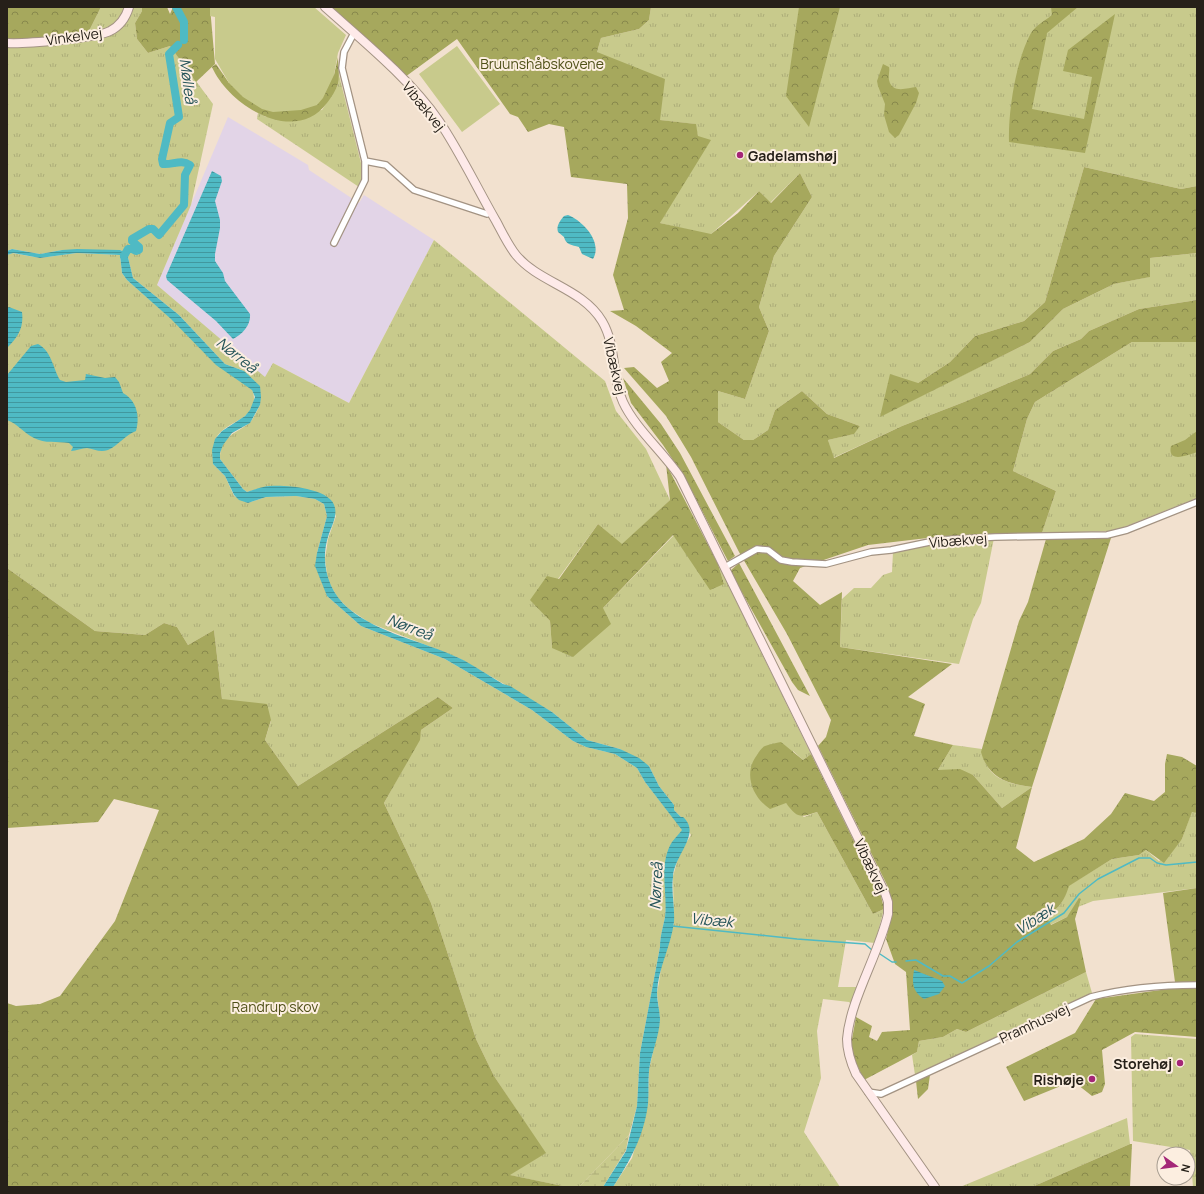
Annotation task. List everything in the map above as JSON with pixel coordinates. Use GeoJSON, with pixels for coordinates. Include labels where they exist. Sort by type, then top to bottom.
{"type":"FeatureCollection","features":[{"type":"Feature","properties":{"kind":"street","name":"Vinkelvej"},"geometry":{"type":"LineString","coordinates":[[7,43],[99,35],[117,26],[124,18],[129,7]]}},
{"type":"Feature","properties":{"kind":"street","name":"Vibækvej"},"geometry":{"type":"LineString","coordinates":[[325,7],[418,94],[439,121],[491,212],[520,259],[540,275],[584,300],[601,320],[611,344],[618,388],[623,402],[632,416],[669,460],[680,477],[888,902],[886,924],[851,1019],[847,1040],[849,1057],[856,1074],[867,1092],[935,1187]]}},
{"type":"Feature","properties":{"kind":"street"},"geometry":{"type":"LineString","coordinates":[[334,242],[365,180],[365,161],[342,68],[344,52],[354,33]]}},
{"type":"Feature","properties":{"kind":"street"},"geometry":{"type":"LineString","coordinates":[[365,161],[386,165],[414,190],[487,214],[491,212]]}},
{"type":"Feature","properties":{"kind":"street","name":"Vibækvej"},"geometry":{"type":"LineString","coordinates":[[725,567],[757,549],[768,550],[781,560],[826,564],[871,552],[892,550],[939,540],[995,537],[1107,535],[1127,530],[1197,502]]}},
{"type":"Feature","properties":{"kind":"street","name":"Pramhusvej"},"geometry":{"type":"LineString","coordinates":[[881,1094],[1091,997],[1121,989],[1197,985]]}},
{"type":"Feature","properties":{"kind":"street"},"geometry":{"type":"LineString","coordinates":[[867,1092],[881,1094],[879,1107]]}},
{"type":"Feature","properties":{"kind":"shaded area"},"geometry":{"type":"Polygon","coordinates":[[[228,117],[308,165],[309,170],[359,203],[364,195],[434,240],[349,403],[273,363],[265,378],[157,285],[228,117]]]}},
{"type":"Feature","properties":{"kind":"green space"},"geometry":{"type":"Polygon","coordinates":[[[7,7],[101,7],[88,33],[7,42],[7,7]]]}},
{"type":"Feature","properties":{"kind":"green space"},"geometry":{"type":"Polygon","coordinates":[[[101,7],[126,7],[119,19],[111,26],[88,33],[101,7]]]}},
{"type":"Feature","properties":{"kind":"green space"},"geometry":{"type":"Polygon","coordinates":[[[132,7],[142,7],[142,11],[135,23],[137,39],[148,53],[170,46],[213,104],[191,205],[157,285],[265,377],[273,363],[349,403],[434,240],[605,381],[616,411],[646,449],[670,500],[622,545],[598,524],[558,579],[531,600],[550,621],[552,648],[603,608],[674,535],[724,584],[718,564],[811,754],[803,760],[793,751],[786,803],[804,817],[817,812],[873,914],[884,909],[875,943],[846,940],[838,987],[859,987],[852,1005],[849,1002],[823,999],[817,1031],[821,1078],[804,1132],[840,1187],[613,1187],[632,1158],[648,1103],[649,1070],[660,1020],[657,993],[662,961],[674,923],[673,876],[679,855],[691,835],[681,817],[674,810],[674,805],[659,786],[649,766],[620,749],[587,740],[552,712],[459,658],[370,623],[349,609],[338,598],[328,581],[325,559],[328,539],[336,516],[328,498],[269,486],[247,492],[243,489],[220,459],[222,446],[225,441],[228,437],[250,422],[260,405],[244,371],[225,364],[179,315],[133,278],[127,253],[120,250],[62,250],[40,254],[12,249],[7,251],[7,47],[21,48],[103,39],[124,26],[132,7]]]}},
{"type":"Feature","properties":{"kind":"green space"},"geometry":{"type":"Polygon","coordinates":[[[142,7],[167,7],[170,14],[173,7],[210,7],[215,64],[196,82],[170,46],[148,53],[137,39],[135,23],[142,11],[142,7]]]}},
{"type":"Feature","properties":{"kind":"green space"},"geometry":{"type":"Polygon","coordinates":[[[210,7],[314,7],[346,35],[338,53],[334,75],[323,98],[317,105],[301,110],[273,112],[262,109],[243,97],[229,83],[215,59],[215,17],[210,16],[210,7]]]}},
{"type":"Feature","properties":{"kind":"green space","name":"Bruunshåbskovene"},"geometry":{"type":"Polygon","coordinates":[[[331,7],[651,7],[649,20],[639,29],[601,38],[597,52],[665,79],[660,120],[696,124],[698,136],[711,140],[660,223],[711,234],[738,213],[759,191],[771,203],[800,173],[812,197],[774,256],[759,307],[769,331],[745,399],[718,391],[718,422],[744,440],[753,440],[768,430],[775,410],[802,391],[827,414],[860,426],[854,434],[828,440],[834,458],[902,426],[1030,374],[1053,351],[1081,339],[1089,331],[1139,309],[1197,300],[1197,342],[1132,342],[1035,402],[1027,419],[1013,471],[1056,491],[1042,533],[936,537],[868,545],[800,568],[793,581],[820,605],[842,592],[840,647],[952,664],[908,697],[925,704],[914,736],[953,745],[938,770],[960,769],[973,775],[1002,808],[1032,787],[1016,848],[1034,862],[1084,839],[1111,814],[1125,793],[1154,801],[1165,792],[1165,764],[1167,754],[1182,757],[1197,766],[1197,813],[1192,812],[1182,839],[1164,863],[1146,850],[1139,855],[1112,859],[1069,886],[1061,904],[1046,916],[1051,925],[1067,917],[1079,898],[1081,899],[1075,919],[1086,972],[966,1032],[957,1029],[943,1037],[919,1041],[917,1052],[864,1080],[850,1050],[856,1017],[872,1026],[869,1037],[877,1041],[882,1032],[910,1030],[906,972],[895,964],[886,939],[893,908],[888,887],[818,746],[826,737],[831,720],[787,634],[739,552],[691,457],[666,416],[624,368],[634,367],[657,388],[669,381],[661,362],[672,353],[636,326],[610,311],[624,310],[613,275],[628,218],[627,184],[571,177],[564,127],[549,124],[528,132],[518,117],[510,114],[457,39],[405,77],[331,7]]]}},
{"type":"Feature","properties":{"kind":"green space"},"geometry":{"type":"Polygon","coordinates":[[[651,7],[1197,7],[1197,186],[1181,189],[1084,167],[1045,302],[1024,321],[975,336],[950,362],[918,383],[880,416],[1030,342],[1063,309],[1114,284],[1149,277],[1150,258],[1197,253],[1197,300],[1139,309],[1089,331],[1081,339],[1053,351],[1030,374],[902,426],[833,458],[828,440],[853,434],[860,426],[827,414],[802,391],[775,410],[768,430],[753,440],[744,440],[718,422],[718,391],[745,399],[769,331],[759,307],[774,256],[812,197],[800,173],[770,203],[759,191],[710,235],[660,223],[698,136],[695,124],[659,120],[597,52],[601,38],[639,29],[649,20],[651,7]]]}},
{"type":"Feature","properties":{"kind":"green space"},"geometry":{"type":"Polygon","coordinates":[[[799,7],[840,7],[809,127],[786,96],[799,7]]]}},
{"type":"Feature","properties":{"kind":"green space"},"geometry":{"type":"Polygon","coordinates":[[[1051,7],[1078,7],[1047,33],[1032,109],[1084,119],[1092,77],[1063,71],[1068,50],[1115,14],[1085,153],[1009,142],[1010,116],[1014,86],[1021,57],[1033,30],[1052,15],[1051,7]]]}},
{"type":"Feature","properties":{"kind":"green space"},"geometry":{"type":"Polygon","coordinates":[[[457,46],[500,104],[462,132],[419,74],[457,46]]]}},
{"type":"Feature","properties":{"kind":"green space"},"geometry":{"type":"Polygon","coordinates":[[[338,57],[339,81],[332,96],[314,115],[298,121],[281,121],[264,116],[247,107],[221,82],[212,67],[216,64],[229,83],[334,75],[338,57]]]}},
{"type":"Feature","properties":{"kind":"green space"},"geometry":{"type":"Polygon","coordinates":[[[883,64],[889,67],[889,80],[893,87],[896,89],[904,89],[916,87],[919,93],[916,103],[899,135],[895,138],[889,132],[884,115],[885,104],[877,81],[883,64]]]}},
{"type":"Feature","properties":{"kind":"green space"},"geometry":{"type":"Polygon","coordinates":[[[339,75],[362,167],[362,177],[359,187],[257,119],[258,113],[266,117],[322,110],[338,85],[339,75]]]}},
{"type":"Feature","properties":{"kind":"green space"},"geometry":{"type":"Polygon","coordinates":[[[1084,167],[1181,189],[1197,186],[1197,253],[1150,258],[1150,277],[1114,284],[1063,309],[1030,342],[880,417],[890,374],[918,383],[950,362],[975,336],[1024,321],[1045,302],[1084,167]]]}},
{"type":"Feature","properties":{"kind":"green space"},"geometry":{"type":"Polygon","coordinates":[[[12,253],[40,258],[77,253],[120,255],[122,273],[127,280],[252,389],[254,399],[252,407],[248,413],[221,432],[216,438],[214,444],[213,464],[225,476],[234,496],[248,503],[266,497],[296,496],[315,499],[324,504],[327,516],[317,553],[327,596],[361,626],[445,659],[532,710],[573,741],[586,747],[615,754],[637,768],[645,782],[683,830],[674,842],[666,862],[665,917],[640,1053],[637,1106],[629,1135],[579,1187],[568,1187],[509,1175],[545,1153],[494,1076],[476,1039],[431,903],[384,803],[419,740],[421,730],[453,708],[438,697],[298,786],[265,740],[271,721],[222,699],[214,630],[188,645],[177,627],[164,623],[145,635],[95,631],[7,568],[7,255],[12,253]]]}},
{"type":"Feature","properties":{"kind":"green space"},"geometry":{"type":"Polygon","coordinates":[[[1132,342],[1197,342],[1197,498],[1114,531],[1042,533],[1056,491],[1013,471],[1027,419],[1035,402],[1132,342]]]}},
{"type":"Feature","properties":{"kind":"green space"},"geometry":{"type":"Polygon","coordinates":[[[623,378],[661,424],[680,453],[735,556],[728,561],[685,478],[663,445],[631,403],[623,378]]]}},
{"type":"Feature","properties":{"kind":"green space"},"geometry":{"type":"Polygon","coordinates":[[[1197,431],[1197,452],[1179,457],[1172,455],[1171,446],[1185,440],[1197,431]]]}},
{"type":"Feature","properties":{"kind":"green space"},"geometry":{"type":"Polygon","coordinates":[[[666,464],[718,564],[724,584],[710,590],[673,535],[603,608],[611,624],[573,657],[552,648],[550,621],[530,600],[547,576],[559,579],[598,524],[622,544],[670,500],[666,464]]]}},
{"type":"Feature","properties":{"kind":"green space"},"geometry":{"type":"Polygon","coordinates":[[[994,538],[981,603],[973,619],[959,664],[840,647],[842,599],[854,588],[871,588],[883,575],[892,572],[893,552],[940,541],[994,538]]]}},
{"type":"Feature","properties":{"kind":"green space"},"geometry":{"type":"Polygon","coordinates":[[[1111,538],[1032,787],[1015,784],[994,774],[984,761],[981,752],[1019,621],[1028,602],[1046,539],[1111,538]]]}},
{"type":"Feature","properties":{"kind":"green space"},"geometry":{"type":"Polygon","coordinates":[[[739,563],[810,696],[798,690],[792,682],[730,571],[739,563]]]}},
{"type":"Feature","properties":{"kind":"green space","name":"Randrup skov"},"geometry":{"type":"Polygon","coordinates":[[[7,568],[95,631],[145,635],[164,623],[177,627],[188,645],[214,630],[222,699],[267,704],[271,720],[265,740],[298,786],[438,697],[453,708],[421,730],[420,740],[384,803],[431,903],[476,1039],[494,1076],[546,1153],[510,1175],[568,1187],[7,1187],[7,1003],[16,1006],[40,1004],[60,996],[115,921],[159,810],[114,799],[98,822],[7,828],[7,568]]]}},
{"type":"Feature","properties":{"kind":"green space"},"geometry":{"type":"Polygon","coordinates":[[[781,742],[803,760],[811,754],[881,896],[884,909],[873,914],[817,812],[803,816],[799,815],[793,812],[786,803],[770,809],[758,798],[754,791],[750,777],[753,762],[764,747],[781,742]]]}},
{"type":"Feature","properties":{"kind":"green space"},"geometry":{"type":"Polygon","coordinates":[[[953,745],[982,749],[984,759],[988,767],[999,778],[1014,784],[1032,787],[1002,808],[973,775],[938,770],[953,745]]]}},
{"type":"Feature","properties":{"kind":"green space"},"geometry":{"type":"Polygon","coordinates":[[[1192,811],[1197,813],[1197,888],[1093,901],[1078,907],[1081,900],[1067,917],[1050,925],[1046,916],[1061,904],[1068,886],[1112,859],[1139,855],[1146,850],[1159,861],[1182,839],[1192,811]]]}},
{"type":"Feature","properties":{"kind":"green space"},"geometry":{"type":"Polygon","coordinates":[[[1197,888],[1197,983],[1175,982],[1163,893],[1197,888]]]}},
{"type":"Feature","properties":{"kind":"green space"},"geometry":{"type":"Polygon","coordinates":[[[1086,972],[1092,993],[1086,997],[915,1075],[912,1055],[917,1052],[919,1041],[943,1037],[957,1029],[966,1032],[1086,972]]]}},
{"type":"Feature","properties":{"kind":"green space"},"geometry":{"type":"Polygon","coordinates":[[[1197,987],[1197,1037],[1135,1032],[1102,1050],[1105,1084],[1102,1092],[1092,1096],[1073,1081],[1024,1101],[1006,1067],[1075,1033],[1096,999],[1175,988],[1197,987]]]}},
{"type":"Feature","properties":{"kind":"green space"},"geometry":{"type":"Polygon","coordinates":[[[1135,1034],[1197,1039],[1197,1187],[1193,1186],[1196,1186],[1196,1146],[1165,1146],[1133,1141],[1131,1037],[1135,1034]]]}},
{"type":"Feature","properties":{"kind":"green space"},"geometry":{"type":"Polygon","coordinates":[[[930,1075],[928,1089],[918,1099],[916,1081],[930,1075]]]}},
{"type":"Feature","properties":{"kind":"green space"},"geometry":{"type":"Polygon","coordinates":[[[1127,1118],[1130,1144],[1032,1187],[960,1187],[1127,1118]]]}},
{"type":"Feature","properties":{"kind":"green space"},"geometry":{"type":"Polygon","coordinates":[[[629,1135],[626,1150],[603,1187],[579,1187],[629,1135]]]}},
{"type":"Feature","properties":{"kind":"green space"},"geometry":{"type":"Polygon","coordinates":[[[1132,1144],[1130,1187],[1032,1187],[1132,1144]]]}},
{"type":"Feature","properties":{"kind":"water"},"geometry":{"type":"Polygon","coordinates":[[[212,171],[221,176],[222,181],[215,201],[220,220],[220,228],[215,261],[223,273],[225,281],[250,314],[246,329],[233,339],[216,321],[167,280],[166,276],[212,171]]]}},
{"type":"Feature","properties":{"kind":"water"},"geometry":{"type":"Polygon","coordinates":[[[568,215],[580,222],[590,233],[595,246],[593,259],[582,254],[579,247],[568,243],[558,232],[560,222],[564,216],[568,215]]]}},
{"type":"Feature","properties":{"kind":"water"},"geometry":{"type":"Polygon","coordinates":[[[12,249],[40,254],[77,249],[120,250],[127,253],[133,278],[179,315],[225,364],[244,371],[260,386],[260,405],[250,423],[232,433],[223,445],[220,453],[220,459],[243,489],[247,492],[267,486],[297,487],[317,492],[326,496],[332,501],[335,508],[335,515],[328,537],[325,557],[331,585],[341,601],[360,617],[373,624],[387,631],[459,658],[503,684],[510,686],[552,712],[587,740],[620,749],[639,758],[649,766],[659,786],[674,805],[674,810],[681,817],[683,817],[688,824],[690,830],[686,845],[674,869],[672,888],[674,922],[658,984],[657,996],[660,1020],[649,1071],[646,1116],[635,1148],[613,1187],[603,1187],[626,1151],[637,1106],[640,1053],[665,917],[665,860],[672,842],[682,830],[645,782],[637,768],[615,754],[586,747],[573,741],[532,710],[445,659],[361,626],[327,596],[315,566],[327,516],[324,504],[315,499],[296,496],[266,497],[248,503],[239,500],[234,495],[225,476],[213,464],[212,450],[215,439],[222,431],[245,416],[250,410],[255,397],[252,390],[216,365],[171,319],[127,280],[122,273],[120,255],[77,253],[40,258],[13,253],[7,255],[7,251],[12,249]]]}},
{"type":"Feature","properties":{"kind":"water"},"geometry":{"type":"Polygon","coordinates":[[[9,307],[22,312],[22,323],[19,332],[7,348],[7,308],[9,307]]]}},
{"type":"Feature","properties":{"kind":"water"},"geometry":{"type":"Polygon","coordinates":[[[38,344],[43,347],[49,355],[60,380],[66,382],[85,380],[86,374],[105,378],[115,377],[119,382],[123,393],[132,400],[136,409],[138,420],[136,431],[105,451],[87,448],[71,451],[73,447],[69,443],[38,440],[7,420],[7,375],[31,346],[38,344]]]}},
{"type":"Feature","properties":{"kind":"water"},"geometry":{"type":"Polygon","coordinates":[[[914,970],[942,981],[945,986],[939,994],[924,999],[915,990],[913,979],[914,970]]]}},
{"type":"Feature","properties":{"kind":"waterway","name":"Mølleå"},"geometry":{"type":"LineString","coordinates":[[176,7],[184,22],[184,40]]}},
{"type":"Feature","properties":{"kind":"waterway","name":"Mølleå"},"geometry":{"type":"LineString","coordinates":[[124,256],[128,249],[136,251],[139,250],[139,247],[132,241],[132,239],[149,229],[153,229],[159,235],[184,205],[185,175],[190,165],[183,162],[163,164],[162,159],[170,123],[179,117],[169,54],[178,45]]}},
{"type":"Feature","properties":{"kind":"waterway","name":"Vibæk"},"geometry":{"type":"LineString","coordinates":[[906,961],[916,960],[943,976],[950,976],[962,983],[989,966],[1017,942],[1064,913],[1079,894],[1098,879],[1139,858],[1150,858],[1157,863],[1166,865],[1197,862]]}},
{"type":"Feature","properties":{"kind":"waterway","name":"Vibæk"},"geometry":{"type":"LineString","coordinates":[[672,926],[797,939],[865,944],[872,950]]}},
{"type":"Feature","properties":{"kind":"waterway","name":"Vibæk"},"geometry":{"type":"LineString","coordinates":[[880,954],[892,962],[896,962]]}},
{"type":"Feature","properties":{"kind":"place","name":"Gadelamshøj"},"geometry":{"type":"Point","coordinates":[740,155]}},
{"type":"Feature","properties":{"kind":"place","name":"Storehøj"},"geometry":{"type":"Point","coordinates":[1180,1063]}},
{"type":"Feature","properties":{"kind":"place","name":"Rishøje"},"geometry":{"type":"Point","coordinates":[1092,1079]}},
{"type":"Feature","properties":{"kind":"water label","name":"Nørreå"},"geometry":{"type":"Point","coordinates":[237,355]}},
{"type":"Feature","properties":{"kind":"water label","name":"Nørreå"},"geometry":{"type":"Point","coordinates":[410,627]}},
{"type":"Feature","properties":{"kind":"water label","name":"Nørreå"},"geometry":{"type":"Point","coordinates":[656,886]}}]}
